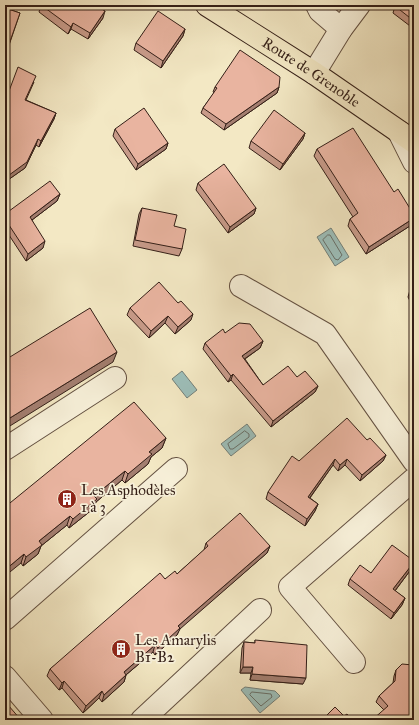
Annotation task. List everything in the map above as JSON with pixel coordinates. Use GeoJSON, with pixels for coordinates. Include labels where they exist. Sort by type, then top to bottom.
{"type":"FeatureCollection","features":[{"type":"Feature","properties":{"kind":"main road","name":"Route de Grenoble"},"geometry":{"type":"LineString","coordinates":[[207,5],[314,73],[406,137]]}},
{"type":"Feature","properties":{"kind":"street"},"geometry":{"type":"LineString","coordinates":[[317,5],[320,11],[341,29]]}},
{"type":"Feature","properties":{"kind":"street"},"geometry":{"type":"LineString","coordinates":[[314,73],[341,29],[359,5]]}},
{"type":"Feature","properties":{"kind":"street"},"geometry":{"type":"LineString","coordinates":[[406,137],[414,162]]}},
{"type":"Feature","properties":{"kind":"street"},"geometry":{"type":"LineString","coordinates":[[242,286],[325,334],[414,461]]}},
{"type":"Feature","properties":{"kind":"street"},"geometry":{"type":"LineString","coordinates":[[5,449],[115,378]]}},
{"type":"Feature","properties":{"kind":"street"},"geometry":{"type":"LineString","coordinates":[[5,619],[176,469]]}},
{"type":"Feature","properties":{"kind":"street"},"geometry":{"type":"LineString","coordinates":[[354,662],[290,587],[414,479]]}},
{"type":"Feature","properties":{"kind":"street"},"geometry":{"type":"LineString","coordinates":[[142,720],[260,610]]}},
{"type":"Feature","properties":{"kind":"street"},"geometry":{"type":"LineString","coordinates":[[5,677],[42,720]]}},
{"type":"Feature","properties":{"kind":"water"},"geometry":{"type":"Polygon","coordinates":[[[331,228],[349,257],[335,266],[317,237],[331,228]]]}},
{"type":"Feature","properties":{"kind":"water"},"geometry":{"type":"Polygon","coordinates":[[[182,371],[197,390],[187,398],[172,379],[182,371]]]}},
{"type":"Feature","properties":{"kind":"water"},"geometry":{"type":"Polygon","coordinates":[[[247,424],[256,436],[231,456],[221,444],[247,424]]]}},
{"type":"Feature","properties":{"kind":"water"},"geometry":{"type":"Polygon","coordinates":[[[245,687],[275,691],[280,696],[260,713],[241,690],[245,687]]]}},
{"type":"Feature","properties":{"kind":"building"},"geometry":{"type":"Polygon","coordinates":[[[41,5],[95,5],[105,11],[90,33],[73,23],[71,27],[41,5]]]}},
{"type":"Feature","properties":{"kind":"building"},"geometry":{"type":"Polygon","coordinates":[[[414,5],[414,21],[395,6],[414,5]]]}},
{"type":"Feature","properties":{"kind":"building"},"geometry":{"type":"Polygon","coordinates":[[[5,8],[20,13],[8,47],[5,46],[5,8]]]}},
{"type":"Feature","properties":{"kind":"building"},"geometry":{"type":"Polygon","coordinates":[[[158,11],[185,29],[163,61],[136,43],[158,11]]]}},
{"type":"Feature","properties":{"kind":"building"},"geometry":{"type":"Polygon","coordinates":[[[240,50],[280,77],[279,87],[226,124],[203,108],[240,50]]]}},
{"type":"Feature","properties":{"kind":"building"},"geometry":{"type":"Polygon","coordinates":[[[18,67],[36,76],[25,100],[56,113],[41,141],[38,139],[27,162],[5,178],[5,89],[9,91],[18,67]]]}},
{"type":"Feature","properties":{"kind":"building"},"geometry":{"type":"Polygon","coordinates":[[[144,108],[168,143],[138,164],[115,129],[144,108]]]}},
{"type":"Feature","properties":{"kind":"building"},"geometry":{"type":"Polygon","coordinates":[[[274,110],[305,133],[283,164],[251,141],[274,110]]]}},
{"type":"Feature","properties":{"kind":"building"},"geometry":{"type":"Polygon","coordinates":[[[353,128],[394,192],[398,189],[414,215],[414,218],[369,247],[350,219],[358,213],[317,149],[353,128]]]}},
{"type":"Feature","properties":{"kind":"building"},"geometry":{"type":"Polygon","coordinates":[[[224,164],[256,208],[230,227],[198,183],[224,164]]]}},
{"type":"Feature","properties":{"kind":"building"},"geometry":{"type":"Polygon","coordinates":[[[50,181],[60,194],[30,217],[45,241],[28,254],[5,219],[5,214],[50,181]]]}},
{"type":"Feature","properties":{"kind":"building"},"geometry":{"type":"Polygon","coordinates":[[[142,208],[177,215],[174,226],[186,229],[182,249],[135,240],[142,208]]]}},
{"type":"Feature","properties":{"kind":"building"},"geometry":{"type":"Polygon","coordinates":[[[159,282],[178,303],[181,301],[193,314],[178,327],[168,316],[151,331],[130,308],[159,282]]]}},
{"type":"Feature","properties":{"kind":"building"},"geometry":{"type":"Polygon","coordinates":[[[414,288],[414,298],[410,290],[414,288]]]}},
{"type":"Feature","properties":{"kind":"building"},"geometry":{"type":"Polygon","coordinates":[[[90,308],[117,352],[5,421],[5,360],[90,308]]]}},
{"type":"Feature","properties":{"kind":"building"},"geometry":{"type":"Polygon","coordinates":[[[239,323],[250,324],[263,341],[242,356],[263,385],[288,366],[297,377],[305,371],[318,386],[273,421],[233,374],[231,376],[205,343],[223,329],[225,333],[239,323]]]}},
{"type":"Feature","properties":{"kind":"building","name":"Les Asphodèles 1 à 3"},"geometry":{"type":"Polygon","coordinates":[[[134,402],[166,438],[149,452],[152,454],[128,474],[125,471],[94,496],[97,499],[73,519],[70,516],[39,541],[42,545],[26,557],[24,554],[5,570],[5,507],[134,402]]]}},
{"type":"Feature","properties":{"kind":"building"},"geometry":{"type":"Polygon","coordinates":[[[347,418],[367,440],[370,438],[386,455],[362,475],[347,459],[340,465],[335,459],[308,497],[318,504],[307,519],[268,492],[292,456],[299,461],[347,418]]]}},
{"type":"Feature","properties":{"kind":"building"},"geometry":{"type":"Polygon","coordinates":[[[240,513],[270,546],[178,626],[180,628],[158,648],[155,645],[124,672],[126,675],[104,695],[102,691],[86,706],[64,681],[62,683],[50,669],[160,573],[165,579],[175,571],[177,574],[208,546],[206,543],[240,513]]]}},
{"type":"Feature","properties":{"kind":"building"},"geometry":{"type":"Polygon","coordinates":[[[392,545],[414,561],[393,589],[405,598],[394,613],[350,579],[360,565],[371,573],[392,545]]]}},
{"type":"Feature","properties":{"kind":"building"},"geometry":{"type":"Polygon","coordinates":[[[255,640],[307,645],[306,678],[252,674],[253,667],[243,667],[244,642],[255,643],[255,640]]]}},
{"type":"Feature","properties":{"kind":"building"},"geometry":{"type":"Polygon","coordinates":[[[402,664],[414,664],[414,720],[372,720],[388,706],[379,696],[395,681],[396,670],[402,664]]]}},
{"type":"Feature","properties":{"kind":"building"},"geometry":{"type":"Polygon","coordinates":[[[8,705],[21,720],[5,720],[5,708],[8,705]]]}},
{"type":"Feature","properties":{"kind":"building"},"geometry":{"type":"Polygon","coordinates":[[[335,707],[344,716],[347,714],[352,720],[322,720],[335,707]]]}},
{"type":"Feature","properties":{"kind":"place","name":"Les Asphodèles 1 à 3"},"geometry":{"type":"Point","coordinates":[67,499]}},
{"type":"Feature","properties":{"kind":"place","name":"Les Amarylis B1-B2"},"geometry":{"type":"Point","coordinates":[121,649]}}]}
